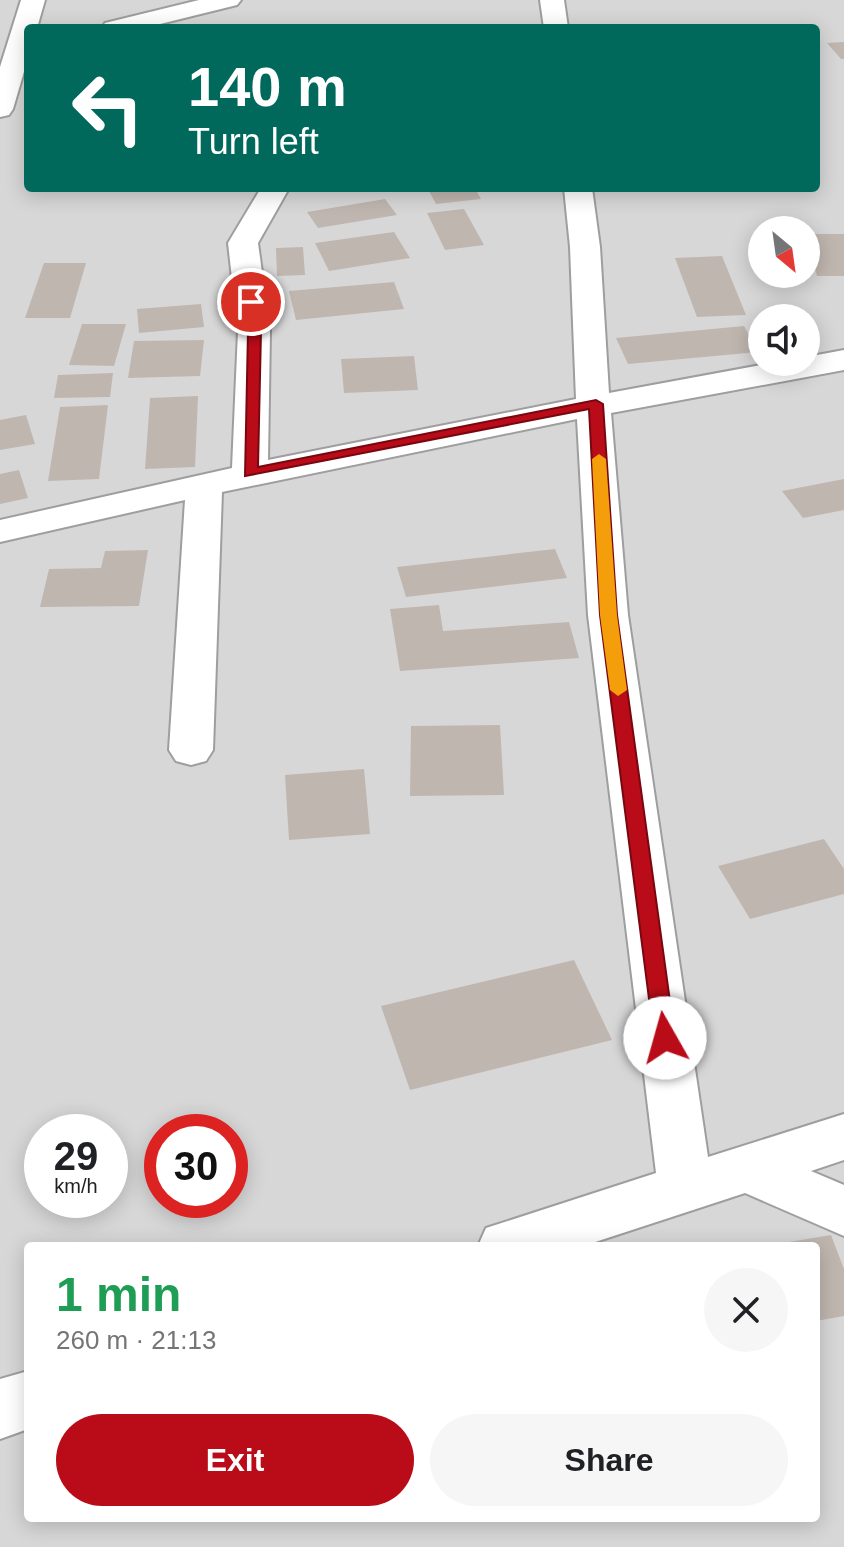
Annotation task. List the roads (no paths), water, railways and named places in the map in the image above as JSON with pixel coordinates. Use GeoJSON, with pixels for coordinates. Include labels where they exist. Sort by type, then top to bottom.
{"type":"FeatureCollection","features":[{"type":"Feature","properties":{"kind":"street"},"geometry":{"type":"LineString","coordinates":[[29,24],[33,0]]}},
{"type":"Feature","properties":{"kind":"street"},"geometry":{"type":"LineString","coordinates":[[130,24],[229,0]]}},
{"type":"Feature","properties":{"kind":"street"},"geometry":{"type":"LineString","coordinates":[[552,0],[555,24]]}},
{"type":"Feature","properties":{"kind":"street"},"geometry":{"type":"LineString","coordinates":[[0,109],[24,50]]}},
{"type":"Feature","properties":{"kind":"street"},"geometry":{"type":"LineString","coordinates":[[250,473],[254,331],[243,243],[273,192]]}},
{"type":"Feature","properties":{"kind":"street"},"geometry":{"type":"LineString","coordinates":[[578,192],[596,404],[608,615],[685,1190]]}},
{"type":"Feature","properties":{"kind":"street"},"geometry":{"type":"LineString","coordinates":[[0,531],[250,473],[596,404],[844,360]]}},
{"type":"Feature","properties":{"kind":"street"},"geometry":{"type":"LineString","coordinates":[[191,750],[204,483]]}},
{"type":"Feature","properties":{"kind":"street"},"geometry":{"type":"LineString","coordinates":[[519,1242],[844,1137]]}},
{"type":"Feature","properties":{"kind":"street"},"geometry":{"type":"LineString","coordinates":[[749,1169],[844,1211]]}},
{"type":"Feature","properties":{"kind":"street"},"geometry":{"type":"LineString","coordinates":[[0,1409],[24,1401]]}}]}
